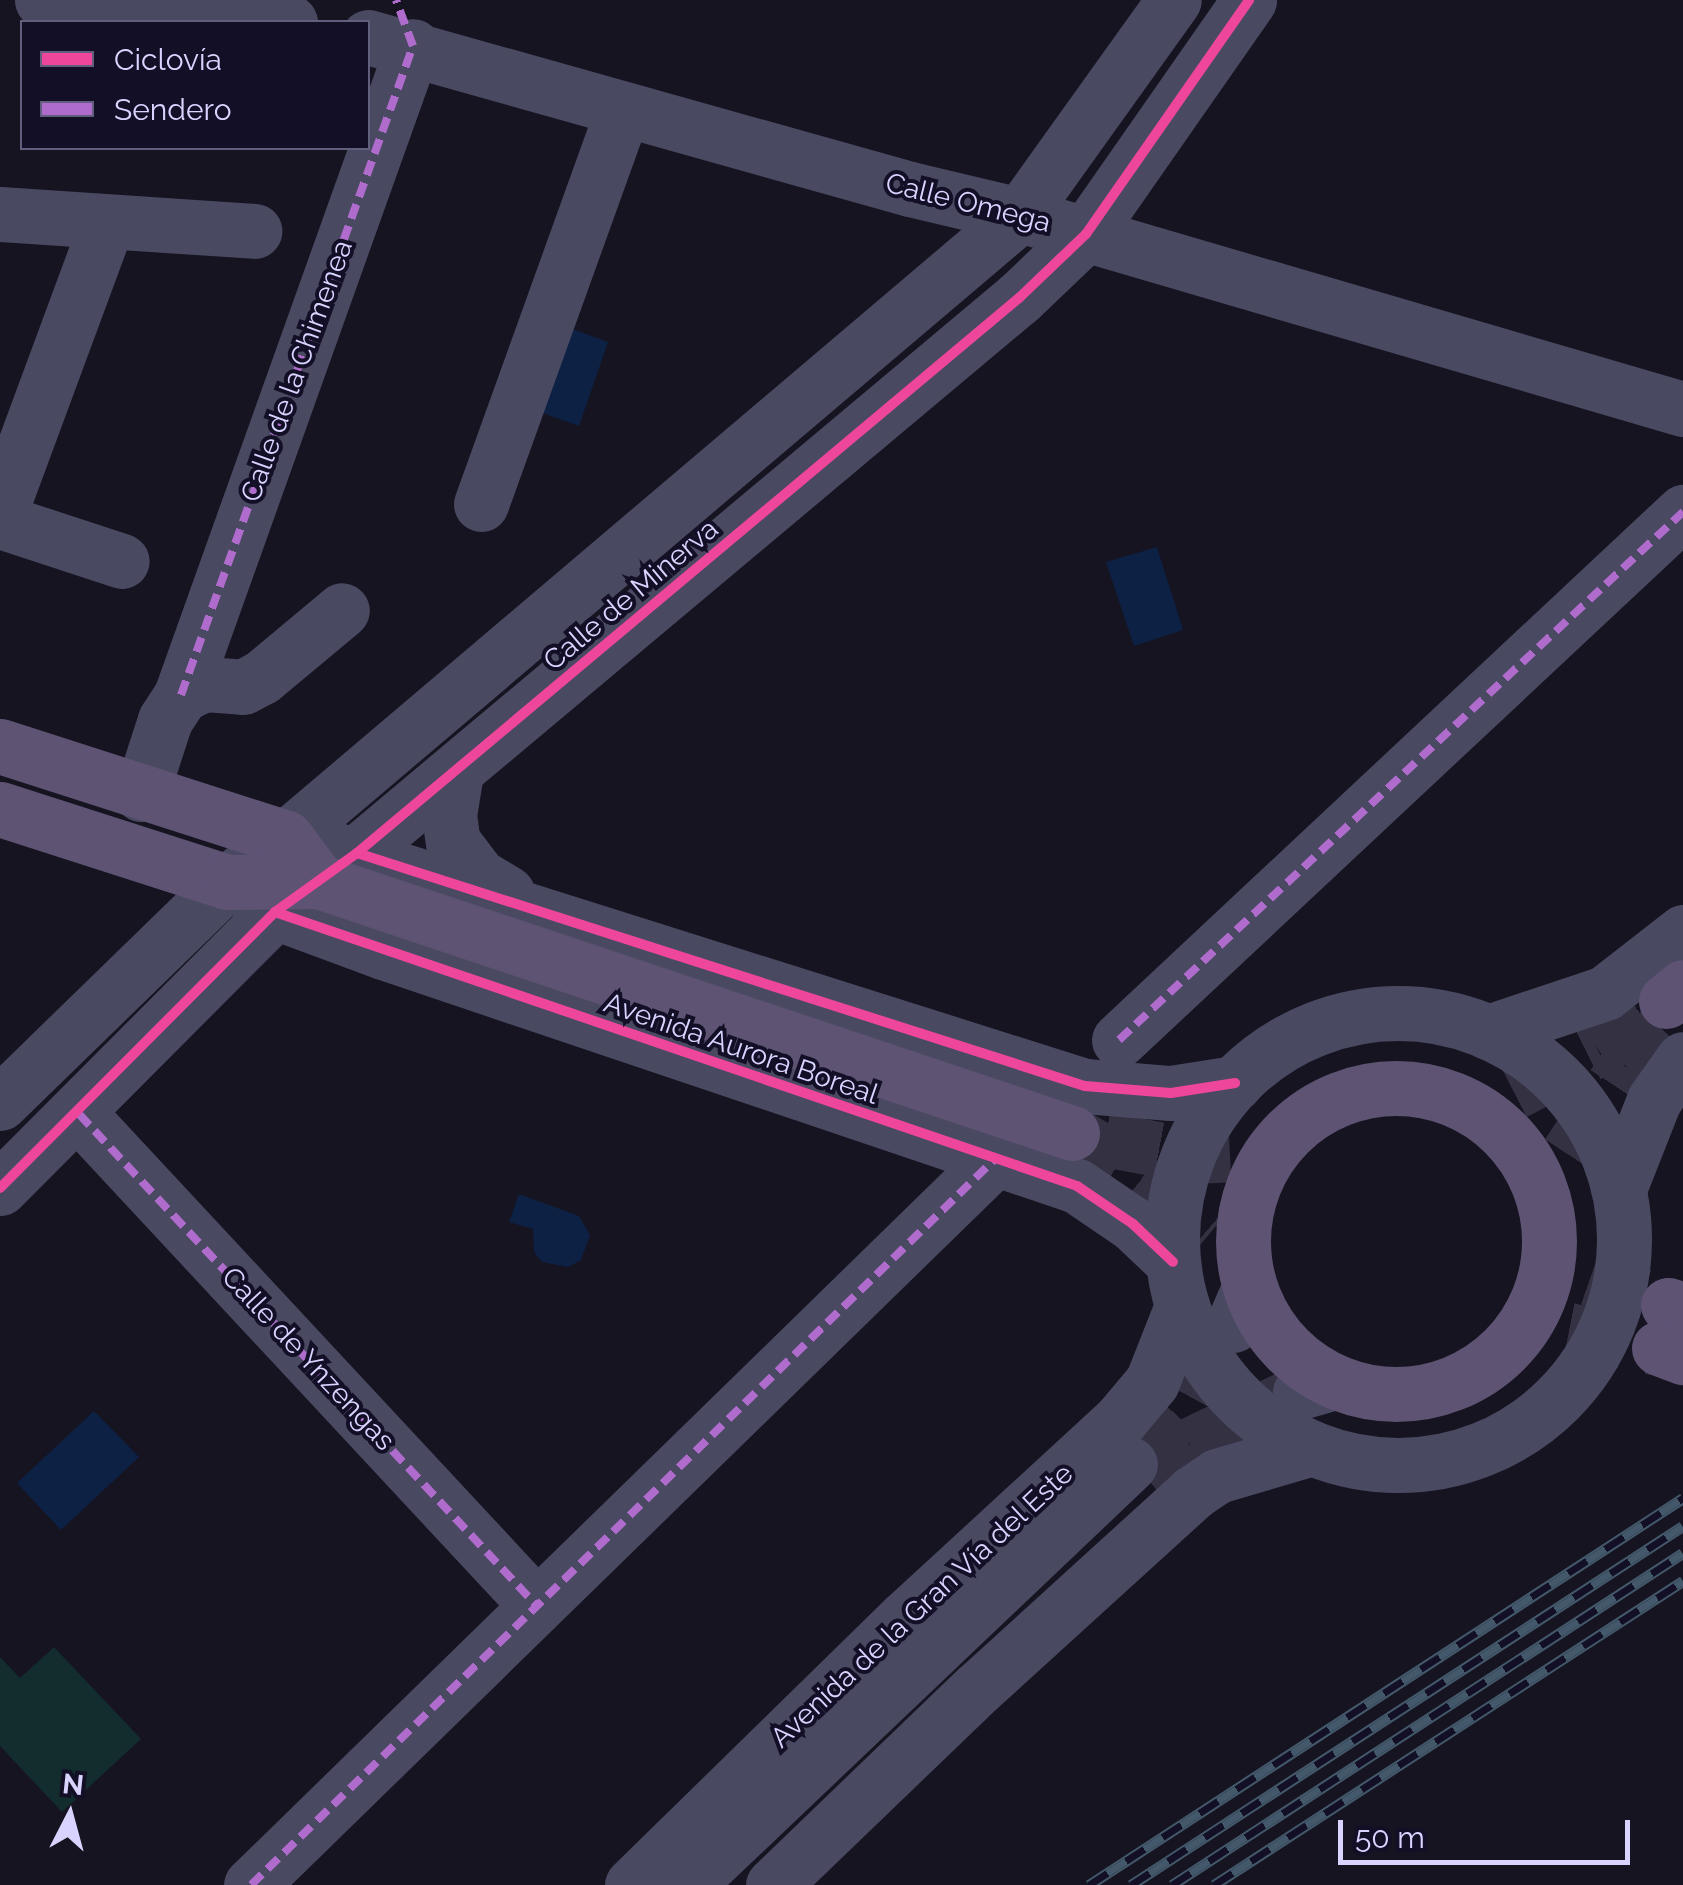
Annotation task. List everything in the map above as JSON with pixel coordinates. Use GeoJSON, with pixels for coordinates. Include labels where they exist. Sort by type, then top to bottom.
{"type":"FeatureCollection","features":[{"type":"Feature","properties":{"kind":"main road"},"geometry":{"type":"LineString","coordinates":[[0,746],[286,838],[317,882]]}},
{"type":"Feature","properties":{"kind":"main road"},"geometry":{"type":"LineString","coordinates":[[0,808],[226,882],[317,882],[1072,1133]]}},
{"type":"Feature","properties":{"kind":"main road"},"geometry":{"type":"LineString","coordinates":[[1562,1243],[1490,1099],[1428,1091],[1365,1091],[1326,1104],[1282,1138],[1260,1168],[1248,1196],[1242,1225],[1215,1280],[1307,1366],[1318,1387],[1384,1394],[1434,1390],[1480,1370],[1543,1333],[1540,1295],[1562,1243],[1568,1154]]}},
{"type":"Feature","properties":{"kind":"main road"},"geometry":{"type":"LineString","coordinates":[[1230,1154],[1282,1138]]}},
{"type":"Feature","properties":{"kind":"street"},"geometry":{"type":"LineString","coordinates":[[42,0],[267,20]]}},
{"type":"Feature","properties":{"kind":"street","name":"Calle de Minerva"},"geometry":{"type":"LineString","coordinates":[[0,1103],[226,882],[286,838],[1020,215],[1174,0]]}},
{"type":"Feature","properties":{"kind":"street","name":"Calle de Minerva"},"geometry":{"type":"LineString","coordinates":[[0,1188],[317,882],[456,772],[1008,307],[1086,234],[1249,0]]}},
{"type":"Feature","properties":{"kind":"street","name":"Calle Omega"},"geometry":{"type":"LineString","coordinates":[[392,28],[623,110],[1020,215],[1683,409]]}},
{"type":"Feature","properties":{"kind":"street","name":"Calle de la Chimenea"},"geometry":{"type":"LineString","coordinates":[[370,97],[392,28]]}},
{"type":"Feature","properties":{"kind":"street"},"geometry":{"type":"LineString","coordinates":[[481,504],[623,110]]}},
{"type":"Feature","properties":{"kind":"street","name":"Calle de la Chimenea"},"geometry":{"type":"LineString","coordinates":[[141,794],[166,720],[180,695],[353,150]]}},
{"type":"Feature","properties":{"kind":"street"},"geometry":{"type":"LineString","coordinates":[[0,214],[254,231]]}},
{"type":"Feature","properties":{"kind":"street"},"geometry":{"type":"LineString","coordinates":[[0,512],[107,223]]}},
{"type":"Feature","properties":{"kind":"street"},"geometry":{"type":"LineString","coordinates":[[1119,1040],[1683,512]]}},
{"type":"Feature","properties":{"kind":"street"},"geometry":{"type":"LineString","coordinates":[[0,521],[122,561]]}},
{"type":"Feature","properties":{"kind":"street"},"geometry":{"type":"LineString","coordinates":[[180,695],[204,684],[242,687],[262,677],[342,610]]}},
{"type":"Feature","properties":{"kind":"street"},"geometry":{"type":"LineString","coordinates":[[456,772],[448,815],[453,842],[478,876],[540,913]]}},
{"type":"Feature","properties":{"kind":"street"},"geometry":{"type":"LineString","coordinates":[[317,882],[540,913],[1085,1086],[1171,1093],[1235,1083]]}},
{"type":"Feature","properties":{"kind":"street","name":"Avenida Aurora Boreal"},"geometry":{"type":"LineString","coordinates":[[317,882],[996,1158],[1077,1186],[1215,1280]]}},
{"type":"Feature","properties":{"kind":"street"},"geometry":{"type":"LineString","coordinates":[[1488,1032],[1605,993],[1683,932]]}},
{"type":"Feature","properties":{"kind":"street"},"geometry":{"type":"LineString","coordinates":[[1419,1014],[1488,1032],[1537,1061],[1569,1091],[1603,1143],[1618,1189],[1624,1246],[1615,1304],[1590,1359],[1534,1420],[1485,1448],[1415,1464],[1354,1460],[1312,1448],[1278,1430],[1240,1401],[1201,1350],[1215,1280],[1173,1214],[1184,1167],[1206,1120],[1235,1083],[1280,1046],[1361,1016],[1419,1014]]}},
{"type":"Feature","properties":{"kind":"street"},"geometry":{"type":"LineString","coordinates":[[1618,1189],[1654,1100],[1678,1015]]}},
{"type":"Feature","properties":{"kind":"street","name":"Calle de Ynzengas"},"geometry":{"type":"LineString","coordinates":[[79,1114],[536,1605]]}},
{"type":"Feature","properties":{"kind":"street"},"geometry":{"type":"LineString","coordinates":[[250,1885],[996,1158]]}},
{"type":"Feature","properties":{"kind":"street","name":"Avenida de la Gran Vía del Este"},"geometry":{"type":"LineString","coordinates":[[632,1885],[906,1617],[1122,1419],[1152,1382],[1215,1280]]}},
{"type":"Feature","properties":{"kind":"street"},"geometry":{"type":"LineString","coordinates":[[774,1885],[978,1688],[1192,1493],[1217,1476],[1312,1448]]}},
{"type":"Feature","properties":{"kind":"street","name":"Avenida de la Gran Vía del Este"},"geometry":{"type":"LineString","coordinates":[[686,1885],[1139,1471],[715,1885]]}},
{"type":"Feature","properties":{"kind":"green space"},"geometry":{"type":"Polygon","coordinates":[[[54,1647],[141,1739],[62,1812],[0,1746],[0,1657],[20,1678],[54,1647]]]}},
{"type":"Feature","properties":{"kind":"water"},"geometry":{"type":"Polygon","coordinates":[[[570,328],[608,342],[579,426],[540,412],[570,328]]]}},
{"type":"Feature","properties":{"kind":"water"},"geometry":{"type":"Polygon","coordinates":[[[1157,547],[1183,630],[1134,646],[1106,562],[1157,547]]]}},
{"type":"Feature","properties":{"kind":"water"},"geometry":{"type":"Polygon","coordinates":[[[519,1194],[579,1216],[590,1235],[581,1260],[568,1267],[542,1262],[534,1252],[533,1229],[509,1222],[519,1194]]]}},
{"type":"Feature","properties":{"kind":"water"},"geometry":{"type":"Polygon","coordinates":[[[94,1411],[139,1457],[61,1530],[17,1483],[94,1411]]]}},
{"type":"Feature","properties":{"kind":"tunnel"},"geometry":{"type":"LineString","coordinates":[[1514,1092],[1598,1049],[1666,1001]]}},
{"type":"Feature","properties":{"kind":"tunnel"},"geometry":{"type":"LineString","coordinates":[[1568,1154],[1626,1066],[1662,1029]]}},
{"type":"Feature","properties":{"kind":"tunnel"},"geometry":{"type":"LineString","coordinates":[[1072,1133],[1144,1176],[1210,1232]]}},
{"type":"Feature","properties":{"kind":"tunnel"},"geometry":{"type":"LineString","coordinates":[[1105,1139],[1195,1156],[1230,1154]]}},
{"type":"Feature","properties":{"kind":"tunnel"},"geometry":{"type":"LineString","coordinates":[[1590,1278],[1668,1305]]}},
{"type":"Feature","properties":{"kind":"tunnel"},"geometry":{"type":"LineString","coordinates":[[1139,1455],[1193,1398],[1233,1325]]}},
{"type":"Feature","properties":{"kind":"tunnel"},"geometry":{"type":"LineString","coordinates":[[1569,1330],[1659,1348]]}},
{"type":"Feature","properties":{"kind":"tunnel"},"geometry":{"type":"LineString","coordinates":[[1148,1479],[1190,1445],[1300,1392]]}},
{"type":"Feature","properties":{"kind":"railway"},"geometry":{"type":"LineString","coordinates":[[1089,1885],[1683,1498]]}},
{"type":"Feature","properties":{"kind":"railway"},"geometry":{"type":"LineString","coordinates":[[1131,1885],[1683,1526]]}},
{"type":"Feature","properties":{"kind":"railway"},"geometry":{"type":"LineString","coordinates":[[1172,1885],[1683,1553]]}},
{"type":"Feature","properties":{"kind":"railway"},"geometry":{"type":"LineString","coordinates":[[1214,1885],[1683,1581]]}},
{"type":"Feature","properties":{"kind":"marked path"},"geometry":{"type":"LineString","coordinates":[[181,695],[413,46],[396,0]]}},
{"type":"Feature","properties":{"kind":"marked path"},"geometry":{"type":"LineString","coordinates":[[1119,1040],[1683,512]]}},
{"type":"Feature","properties":{"kind":"marked path"},"geometry":{"type":"LineString","coordinates":[[79,1114],[536,1605]]}},
{"type":"Feature","properties":{"kind":"marked path"},"geometry":{"type":"LineString","coordinates":[[251,1885],[996,1158]]}},
{"type":"Feature","properties":{"kind":"cycle path"},"geometry":{"type":"LineString","coordinates":[[0,1188],[275,912],[357,853],[1019,298],[1086,234],[1249,0]]}},
{"type":"Feature","properties":{"kind":"cycle path"},"geometry":{"type":"LineString","coordinates":[[357,853],[1085,1086],[1171,1093],[1235,1083]]}},
{"type":"Feature","properties":{"kind":"cycle path"},"geometry":{"type":"LineString","coordinates":[[275,912],[1077,1186],[1133,1224],[1173,1262]]}}]}
